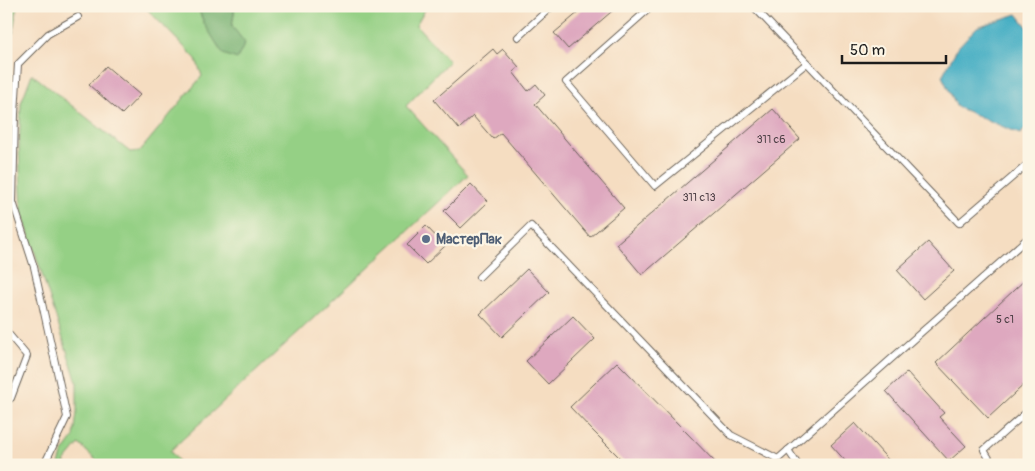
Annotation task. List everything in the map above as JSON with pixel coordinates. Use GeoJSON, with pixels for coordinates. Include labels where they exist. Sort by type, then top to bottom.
{"type":"FeatureCollection","features":[{"type":"Feature","properties":{"kind":"lane"},"geometry":{"type":"LineString","coordinates":[[518,37],[552,6]]}},
{"type":"Feature","properties":{"kind":"lane"},"geometry":{"type":"LineString","coordinates":[[652,6],[566,82],[655,186],[807,64]]}},
{"type":"Feature","properties":{"kind":"lane"},"geometry":{"type":"LineString","coordinates":[[752,6],[959,224],[1029,163]]}},
{"type":"Feature","properties":{"kind":"lane"},"geometry":{"type":"LineString","coordinates":[[44,465],[68,417],[34,267],[13,202],[18,64],[48,34],[78,17]]}},
{"type":"Feature","properties":{"kind":"lane"},"geometry":{"type":"LineString","coordinates":[[479,278],[531,226],[731,435],[778,459],[1029,238]]}},
{"type":"Feature","properties":{"kind":"lane"},"geometry":{"type":"LineString","coordinates":[[6,331],[26,356],[11,398],[6,402]]}},
{"type":"Feature","properties":{"kind":"lane"},"geometry":{"type":"LineString","coordinates":[[993,465],[984,450],[1029,410]]}},
{"type":"Feature","properties":{"kind":"lane"},"geometry":{"type":"LineString","coordinates":[[788,450],[798,465]]}},
{"type":"Feature","properties":{"kind":"green space"},"geometry":{"type":"Polygon","coordinates":[[[6,6],[17,6],[13,33],[6,38],[6,6]]]}},
{"type":"Feature","properties":{"kind":"green space"},"geometry":{"type":"Polygon","coordinates":[[[144,6],[197,6],[205,25],[232,26],[235,6],[427,6],[416,25],[449,61],[406,106],[468,175],[170,451],[182,465],[95,465],[98,462],[79,444],[64,462],[67,465],[59,465],[62,454],[74,437],[77,412],[77,382],[22,213],[19,149],[21,103],[32,74],[130,152],[140,151],[202,76],[196,59],[144,6]]]}},
{"type":"Feature","properties":{"kind":"green space"},"geometry":{"type":"Polygon","coordinates":[[[197,6],[235,6],[232,26],[245,43],[237,59],[223,54],[205,25],[197,6]]]}},
{"type":"Feature","properties":{"kind":"water"},"geometry":{"type":"Polygon","coordinates":[[[1017,14],[1029,29],[1029,126],[1020,134],[957,107],[942,76],[958,47],[977,27],[1017,14]]]}},
{"type":"Feature","properties":{"kind":"building"},"geometry":{"type":"Polygon","coordinates":[[[586,6],[618,6],[568,49],[554,33],[586,6]]]}},
{"type":"Feature","properties":{"kind":"building"},"geometry":{"type":"Polygon","coordinates":[[[493,49],[497,54],[503,49],[519,67],[513,72],[528,91],[536,84],[545,95],[535,104],[624,208],[590,237],[501,133],[493,139],[473,116],[459,129],[434,100],[493,49]]]}},
{"type":"Feature","properties":{"kind":"building"},"geometry":{"type":"Polygon","coordinates":[[[106,66],[140,95],[122,114],[89,85],[106,66]]]}},
{"type":"Feature","properties":{"kind":"building"},"geometry":{"type":"Polygon","coordinates":[[[773,109],[800,139],[642,275],[616,244],[773,109]]]}},
{"type":"Feature","properties":{"kind":"building"},"geometry":{"type":"Polygon","coordinates":[[[471,184],[488,202],[461,228],[444,211],[471,184]]]}},
{"type":"Feature","properties":{"kind":"building"},"geometry":{"type":"Polygon","coordinates":[[[426,226],[445,246],[426,264],[407,245],[426,226]]]}},
{"type":"Feature","properties":{"kind":"building"},"geometry":{"type":"Polygon","coordinates":[[[928,242],[954,271],[923,299],[897,270],[928,242]]]}},
{"type":"Feature","properties":{"kind":"building"},"geometry":{"type":"Polygon","coordinates":[[[527,269],[549,292],[502,337],[480,314],[527,269]]]}},
{"type":"Feature","properties":{"kind":"building"},"geometry":{"type":"Polygon","coordinates":[[[1029,276],[1029,380],[988,418],[936,363],[1029,276]]]}},
{"type":"Feature","properties":{"kind":"building"},"geometry":{"type":"Polygon","coordinates":[[[573,316],[595,339],[548,384],[526,361],[573,316]]]}},
{"type":"Feature","properties":{"kind":"building"},"geometry":{"type":"Polygon","coordinates":[[[617,362],[718,465],[627,465],[592,430],[570,407],[617,362]]]}},
{"type":"Feature","properties":{"kind":"building"},"geometry":{"type":"Polygon","coordinates":[[[907,372],[944,413],[939,417],[966,446],[949,461],[886,391],[907,372]]]}},
{"type":"Feature","properties":{"kind":"building"},"geometry":{"type":"Polygon","coordinates":[[[855,423],[893,465],[849,465],[831,445],[855,423]]]}},
{"type":"Feature","properties":{"kind":"place","name":"МастерПак"},"geometry":{"type":"Point","coordinates":[426,239]}}]}
